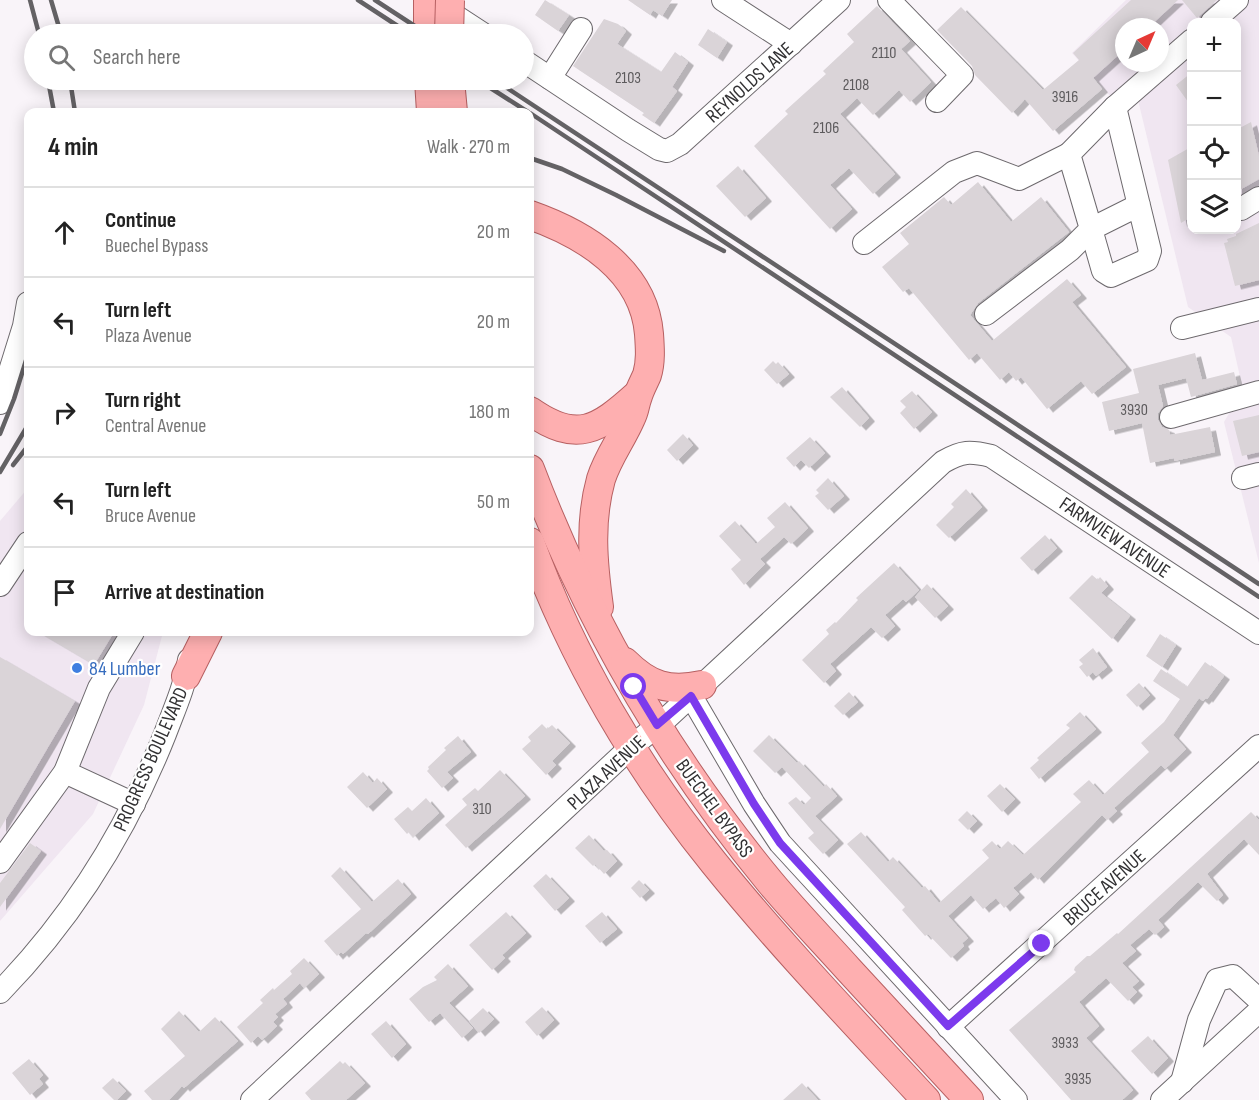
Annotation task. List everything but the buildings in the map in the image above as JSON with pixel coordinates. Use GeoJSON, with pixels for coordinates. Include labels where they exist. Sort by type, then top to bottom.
{"type":"FeatureCollection","features":[{"type":"Feature","properties":{"kind":"main road"},"geometry":{"type":"LineString","coordinates":[[429,24],[430,0]]}},
{"type":"Feature","properties":{"kind":"main road"},"geometry":{"type":"LineString","coordinates":[[450,0],[450,24]]}},
{"type":"Feature","properties":{"kind":"main road"},"geometry":{"type":"LineString","coordinates":[[429,90],[430,108]]}},
{"type":"Feature","properties":{"kind":"main road"},"geometry":{"type":"LineString","coordinates":[[451,90],[453,108]]}},
{"type":"Feature","properties":{"kind":"main road"},"geometry":{"type":"LineString","coordinates":[[534,217],[561,228],[602,251],[615,263],[634,288],[646,315],[650,346],[647,374],[638,394],[632,417],[608,461],[595,505],[593,555],[608,640],[636,673],[656,684],[697,690]]}},
{"type":"Feature","properties":{"kind":"main road"},"geometry":{"type":"LineString","coordinates":[[534,413],[557,427],[583,429],[604,423],[638,394]]}},
{"type":"Feature","properties":{"kind":"main road","name":"BUECHEL BYPASS"},"geometry":{"type":"LineString","coordinates":[[534,479],[561,546],[608,640],[657,725],[704,796],[771,883],[969,1100]]}},
{"type":"Feature","properties":{"kind":"main road","name":"BUECHEL BYPASS"},"geometry":{"type":"LineString","coordinates":[[534,552],[551,595],[586,667],[631,747],[695,838],[746,902],[926,1100]]}},
{"type":"Feature","properties":{"kind":"main road"},"geometry":{"type":"LineString","coordinates":[[534,572],[551,595]]}},
{"type":"Feature","properties":{"kind":"main road"},"geometry":{"type":"LineString","coordinates":[[186,676],[206,636]]}},
{"type":"Feature","properties":{"kind":"street"},"geometry":{"type":"LineString","coordinates":[[430,0],[467,24]]}},
{"type":"Feature","properties":{"kind":"street"},"geometry":{"type":"LineString","coordinates":[[723,0],[791,44]]}},
{"type":"Feature","properties":{"kind":"street","name":"REYNOLDS LANE"},"geometry":{"type":"LineString","coordinates":[[550,78],[654,146],[667,151],[680,144],[839,0]]}},
{"type":"Feature","properties":{"kind":"street"},"geometry":{"type":"LineString","coordinates":[[889,0],[962,75],[937,101]]}},
{"type":"Feature","properties":{"kind":"street"},"geometry":{"type":"LineString","coordinates":[[1217,18],[1237,0]]}},
{"type":"Feature","properties":{"kind":"street"},"geometry":{"type":"LineString","coordinates":[[534,68],[550,78],[581,29]]}},
{"type":"Feature","properties":{"kind":"street"},"geometry":{"type":"LineString","coordinates":[[864,243],[954,172],[977,164],[1019,179],[1069,154],[1114,107],[1187,43]]}},
{"type":"Feature","properties":{"kind":"street"},"geometry":{"type":"LineString","coordinates":[[1069,154],[1103,271],[1111,276],[1147,260],[1150,251],[1114,107]]}},
{"type":"Feature","properties":{"kind":"street"},"geometry":{"type":"LineString","coordinates":[[986,314],[1070,250],[1091,229],[1139,205]]}},
{"type":"Feature","properties":{"kind":"street"},"geometry":{"type":"LineString","coordinates":[[1182,328],[1259,309]]}},
{"type":"Feature","properties":{"kind":"street"},"geometry":{"type":"LineString","coordinates":[[0,403],[24,326]]}},
{"type":"Feature","properties":{"kind":"street"},"geometry":{"type":"LineString","coordinates":[[1171,417],[1259,392]]}},
{"type":"Feature","properties":{"kind":"street","name":"FARMVIEW AVENUE"},"geometry":{"type":"LineString","coordinates":[[966,452],[991,456],[1015,470],[1259,633]]}},
{"type":"Feature","properties":{"kind":"street","name":"PLAZA AVENUE"},"geometry":{"type":"LineString","coordinates":[[252,1100],[631,747],[697,690],[943,462],[966,452]]}},
{"type":"Feature","properties":{"kind":"street"},"geometry":{"type":"LineString","coordinates":[[0,585],[24,549]]}},
{"type":"Feature","properties":{"kind":"street"},"geometry":{"type":"LineString","coordinates":[[0,862],[65,772],[99,688],[131,636]]}},
{"type":"Feature","properties":{"kind":"street","name":"PROGRESS BOULEVARD"},"geometry":{"type":"LineString","coordinates":[[0,992],[64,918],[103,860],[134,804],[161,745],[186,676],[191,636]]}},
{"type":"Feature","properties":{"kind":"street"},"geometry":{"type":"LineString","coordinates":[[697,690],[754,804],[780,843],[1016,1100]]}},
{"type":"Feature","properties":{"kind":"street","name":"BRUCE AVENUE"},"geometry":{"type":"LineString","coordinates":[[948,1026],[1259,746]]}},
{"type":"Feature","properties":{"kind":"street"},"geometry":{"type":"LineString","coordinates":[[65,772],[134,804]]}},
{"type":"Feature","properties":{"kind":"street"},"geometry":{"type":"LineString","coordinates":[[1182,1082],[1199,1020],[1217,980],[1233,976],[1259,1000]]}},
{"type":"Feature","properties":{"kind":"street"},"geometry":{"type":"LineString","coordinates":[[1162,1100],[1259,1011]]}},
{"type":"Feature","properties":{"kind":"shaded area"},"geometry":{"type":"Polygon","coordinates":[[[1126,0],[1259,0],[1259,563],[1224,422],[1243,390],[1231,337],[1188,307],[1137,96],[1111,97],[1072,53],[1126,0]]]}},
{"type":"Feature","properties":{"kind":"shaded area","name":"84 Lumber"},"geometry":{"type":"Polygon","coordinates":[[[24,493],[24,636],[162,636],[144,705],[93,814],[0,921],[0,521],[24,493]]]}},
{"type":"Feature","properties":{"kind":"railway"},"geometry":{"type":"LineString","coordinates":[[30,0],[36,24]]}},
{"type":"Feature","properties":{"kind":"railway"},"geometry":{"type":"LineString","coordinates":[[51,0],[58,24]]}},
{"type":"Feature","properties":{"kind":"railway"},"geometry":{"type":"LineString","coordinates":[[358,0],[395,24]]}},
{"type":"Feature","properties":{"kind":"railway"},"geometry":{"type":"LineString","coordinates":[[375,0],[412,24]]}},
{"type":"Feature","properties":{"kind":"railway"},"geometry":{"type":"LineString","coordinates":[[50,90],[53,108]]}},
{"type":"Feature","properties":{"kind":"railway"},"geometry":{"type":"LineString","coordinates":[[72,90],[74,108]]}},
{"type":"Feature","properties":{"kind":"railway"},"geometry":{"type":"LineString","coordinates":[[494,90],[522,108]]}},
{"type":"Feature","properties":{"kind":"railway"},"geometry":{"type":"LineString","coordinates":[[510,90],[1259,584]]}},
{"type":"Feature","properties":{"kind":"railway"},"geometry":{"type":"LineString","coordinates":[[534,116],[1259,597]]}},
{"type":"Feature","properties":{"kind":"railway"},"geometry":{"type":"LineString","coordinates":[[534,159],[562,169],[616,195],[724,251]]}},
{"type":"Feature","properties":{"kind":"railway"},"geometry":{"type":"LineString","coordinates":[[0,434],[24,367]]}},
{"type":"Feature","properties":{"kind":"railway"},"geometry":{"type":"LineString","coordinates":[[0,472],[24,432]]}},
{"type":"Feature","properties":{"kind":"railway"},"geometry":{"type":"LineString","coordinates":[[13,465],[24,451]]}},
{"type":"Feature","properties":{"kind":"place","name":"84 Lumber"},"geometry":{"type":"Point","coordinates":[77,668]}},
{"type":"Feature","properties":{"kind":"route"},"geometry":{"type":"LineString","coordinates":[[634,687],[657,725],[691,696],[754,804],[780,843],[948,1026],[1042,944]]}}]}
